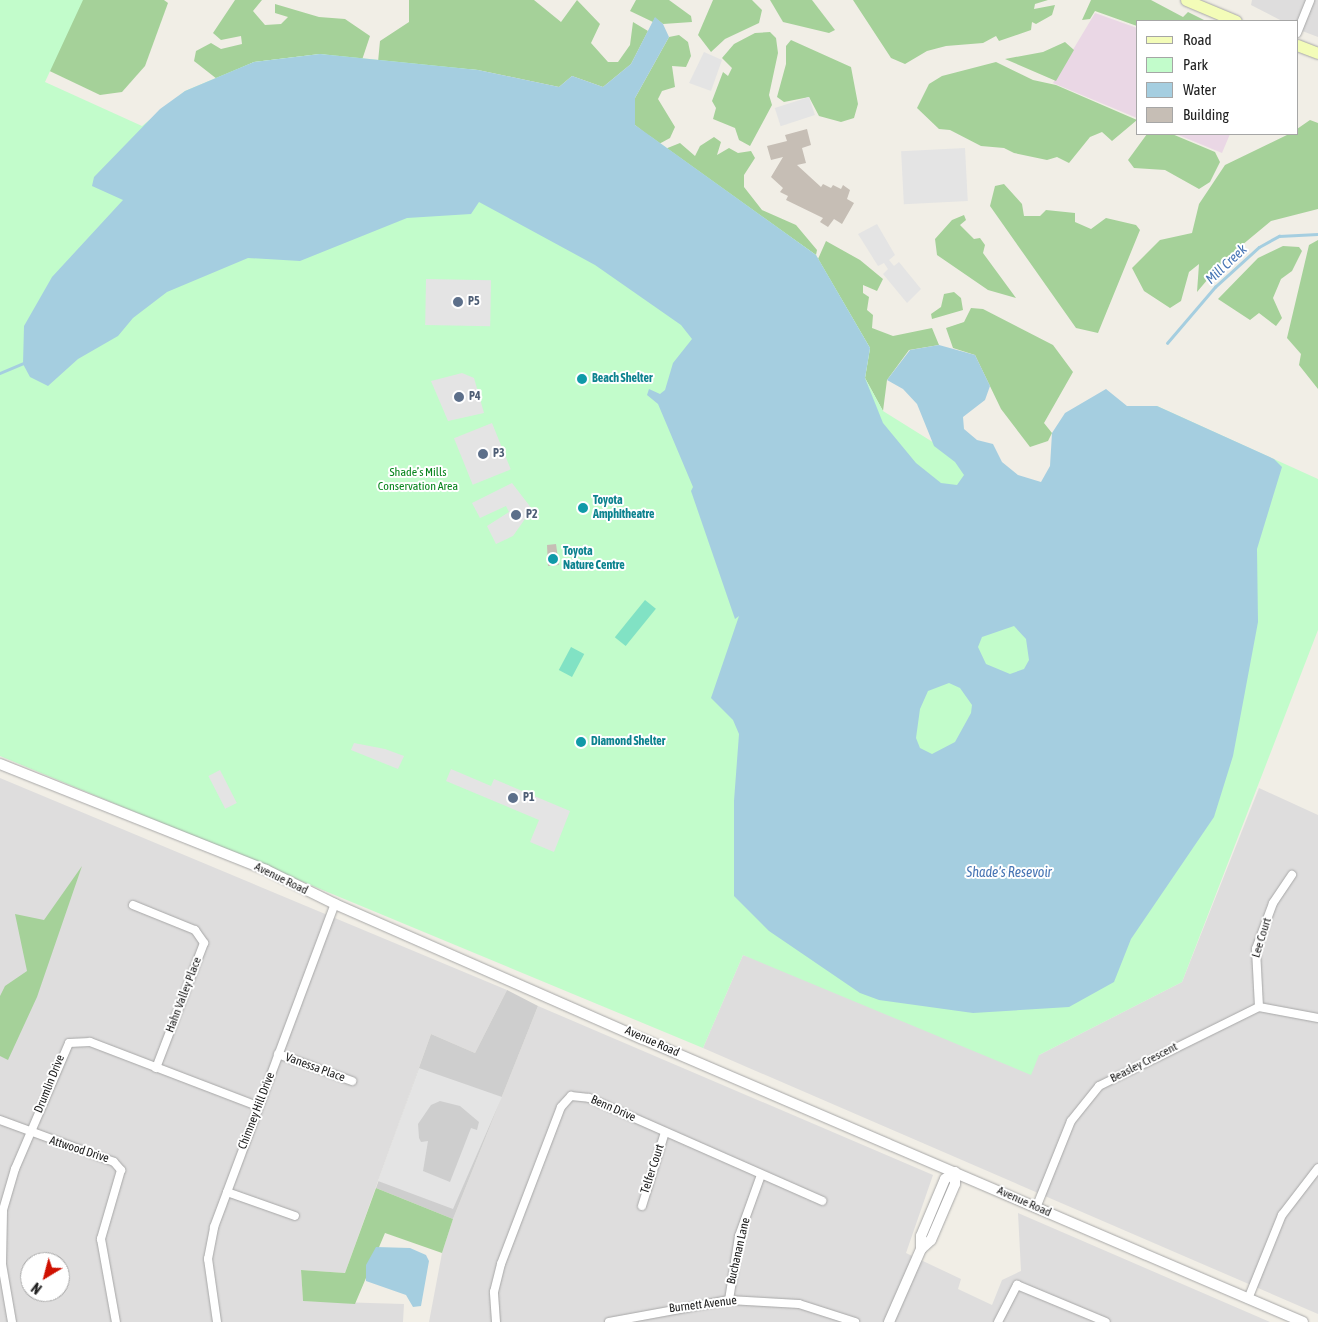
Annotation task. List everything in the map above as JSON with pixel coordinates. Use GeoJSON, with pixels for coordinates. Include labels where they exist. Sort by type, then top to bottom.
{"type":"FeatureCollection","features":[{"type":"Feature","properties":{"kind":"main road"},"geometry":{"type":"LineString","coordinates":[[1186,0],[1234,20]]}},
{"type":"Feature","properties":{"kind":"main road"},"geometry":{"type":"LineString","coordinates":[[1298,45],[1318,53]]}},
{"type":"Feature","properties":{"kind":"street"},"geometry":{"type":"LineString","coordinates":[[1298,30],[1310,0]]}},
{"type":"Feature","properties":{"kind":"street","name":"Avenue Road"},"geometry":{"type":"LineString","coordinates":[[0,764],[266,870],[335,904],[1303,1322]]}},
{"type":"Feature","properties":{"kind":"street","name":"Lee Court"},"geometry":{"type":"LineString","coordinates":[[1259,1007],[1256,949],[1273,903],[1292,875]]}},
{"type":"Feature","properties":{"kind":"street","name":"Chimney Hill Drive"},"geometry":{"type":"LineString","coordinates":[[217,1322],[208,1259],[227,1192],[335,904]]}},
{"type":"Feature","properties":{"kind":"street","name":"Hahn Valley Place"},"geometry":{"type":"LineString","coordinates":[[133,905],[195,930],[204,943],[156,1068]]}},
{"type":"Feature","properties":{"kind":"street"},"geometry":{"type":"LineString","coordinates":[[1259,1007],[1318,1018]]}},
{"type":"Feature","properties":{"kind":"street","name":"Beasley Crescent"},"geometry":{"type":"LineString","coordinates":[[1036,1208],[1070,1121],[1086,1097],[1107,1082],[1259,1007]]}},
{"type":"Feature","properties":{"kind":"street","name":"Drumlin Drive"},"geometry":{"type":"LineString","coordinates":[[12,1322],[2,1264],[0,1232],[8,1189],[69,1043],[90,1042],[258,1106]]}},
{"type":"Feature","properties":{"kind":"street","name":"Vanessa Place"},"geometry":{"type":"LineString","coordinates":[[278,1054],[352,1081]]}},
{"type":"Feature","properties":{"kind":"street","name":"Benn Drive"},"geometry":{"type":"LineString","coordinates":[[496,1322],[494,1292],[501,1264],[565,1101],[577,1094],[822,1201]]}},
{"type":"Feature","properties":{"kind":"street","name":"Attwood Drive"},"geometry":{"type":"LineString","coordinates":[[0,1120],[30,1133],[114,1162],[121,1170],[101,1239],[116,1322]]}},
{"type":"Feature","properties":{"kind":"street","name":"Telfer Court"},"geometry":{"type":"LineString","coordinates":[[642,1206],[665,1132]]}},
{"type":"Feature","properties":{"kind":"street"},"geometry":{"type":"LineString","coordinates":[[1248,1299],[1282,1215],[1318,1168]]}},
{"type":"Feature","properties":{"kind":"street"},"geometry":{"type":"LineString","coordinates":[[889,1322],[921,1249],[921,1236],[945,1180],[955,1172]]}},
{"type":"Feature","properties":{"kind":"street","name":"Buchanan Lane"},"geometry":{"type":"LineString","coordinates":[[729,1300],[739,1236],[761,1175]]}},
{"type":"Feature","properties":{"kind":"street"},"geometry":{"type":"LineString","coordinates":[[227,1192],[295,1216]]}},
{"type":"Feature","properties":{"kind":"street"},"geometry":{"type":"LineString","coordinates":[[998,1322],[1017,1285],[1106,1322]]}},
{"type":"Feature","properties":{"kind":"street","name":"Burnett Avenue"},"geometry":{"type":"LineString","coordinates":[[609,1322],[729,1300],[799,1304],[855,1322]]}},
{"type":"Feature","properties":{"kind":"shaded area"},"geometry":{"type":"Polygon","coordinates":[[[1252,0],[1318,0],[1318,37],[1298,29],[1298,20],[1280,20],[1251,5],[1252,0]]]}},
{"type":"Feature","properties":{"kind":"shaded area"},"geometry":{"type":"Polygon","coordinates":[[[1095,13],[1136,28],[1136,118],[1053,83],[1095,13]]]}},
{"type":"Feature","properties":{"kind":"shaded area"},"geometry":{"type":"Polygon","coordinates":[[[704,52],[722,60],[711,91],[689,83],[704,52]]]}},
{"type":"Feature","properties":{"kind":"shaded area"},"geometry":{"type":"Polygon","coordinates":[[[809,97],[815,115],[781,126],[775,108],[809,97]]]}},
{"type":"Feature","properties":{"kind":"shaded area"},"geometry":{"type":"Polygon","coordinates":[[[1178,135],[1230,135],[1222,153],[1178,135]]]}},
{"type":"Feature","properties":{"kind":"shaded area"},"geometry":{"type":"Polygon","coordinates":[[[965,148],[968,201],[904,204],[901,151],[965,148]]]}},
{"type":"Feature","properties":{"kind":"shaded area"},"geometry":{"type":"Polygon","coordinates":[[[877,224],[895,255],[889,260],[894,266],[899,262],[921,289],[907,303],[883,274],[888,269],[884,263],[878,266],[858,234],[877,224]]]}},
{"type":"Feature","properties":{"kind":"shaded area","name":"P5"},"geometry":{"type":"Polygon","coordinates":[[[426,279],[491,280],[490,326],[425,325],[426,279]]]}},
{"type":"Feature","properties":{"kind":"shaded area","name":"P4"},"geometry":{"type":"Polygon","coordinates":[[[462,373],[474,378],[484,413],[448,421],[431,381],[462,373]]]}},
{"type":"Feature","properties":{"kind":"shaded area","name":"P3"},"geometry":{"type":"Polygon","coordinates":[[[492,423],[511,469],[473,485],[454,438],[492,423]]]}},
{"type":"Feature","properties":{"kind":"shaded area","name":"P2"},"geometry":{"type":"Polygon","coordinates":[[[512,483],[532,509],[513,536],[496,544],[487,526],[509,512],[506,506],[480,518],[472,503],[512,483]]]}},
{"type":"Feature","properties":{"kind":"shaded area"},"geometry":{"type":"Polygon","coordinates":[[[354,743],[385,749],[404,756],[398,769],[351,750],[354,743]]]}},
{"type":"Feature","properties":{"kind":"shaded area","name":"P1"},"geometry":{"type":"Polygon","coordinates":[[[451,769],[491,786],[494,779],[570,811],[554,852],[530,842],[539,820],[446,781],[451,769]]]}},
{"type":"Feature","properties":{"kind":"shaded area"},"geometry":{"type":"Polygon","coordinates":[[[220,770],[237,803],[225,809],[208,776],[220,770]]]}},
{"type":"Feature","properties":{"kind":"shaded area"},"geometry":{"type":"Polygon","coordinates":[[[0,778],[507,990],[475,1053],[431,1034],[345,1273],[301,1270],[303,1301],[404,1304],[403,1322],[0,1322],[0,778]]]}},
{"type":"Feature","properties":{"kind":"shaded area"},"geometry":{"type":"Polygon","coordinates":[[[1259,788],[1318,815],[1318,1314],[703,1048],[743,955],[1039,1055],[1182,982],[1259,788]]]}},
{"type":"Feature","properties":{"kind":"shaded area"},"geometry":{"type":"Polygon","coordinates":[[[507,990],[538,1006],[453,1219],[376,1188],[431,1034],[475,1053],[507,990]]]}},
{"type":"Feature","properties":{"kind":"shaded area"},"geometry":{"type":"Polygon","coordinates":[[[538,1006],[933,1175],[906,1253],[961,1279],[958,1289],[992,1305],[1002,1280],[1021,1271],[1018,1213],[1270,1322],[429,1322],[442,1253],[453,1219],[538,1006]]]}},
{"type":"Feature","properties":{"kind":"shaded area"},"geometry":{"type":"Polygon","coordinates":[[[419,1068],[502,1097],[453,1209],[378,1181],[419,1068]],[[440,1101],[431,1105],[418,1124],[421,1142],[428,1141],[423,1171],[450,1182],[471,1128],[477,1130],[479,1122],[460,1106],[440,1101]]]}},
{"type":"Feature","properties":{"kind":"green space"},"geometry":{"type":"Polygon","coordinates":[[[0,0],[164,0],[168,3],[145,66],[122,92],[100,95],[37,65],[0,0]]]}},
{"type":"Feature","properties":{"kind":"green space","name":"Shade’s Mills Conservation Area"},"geometry":{"type":"Polygon","coordinates":[[[0,0],[83,0],[45,82],[142,126],[185,91],[254,62],[320,54],[478,70],[650,136],[816,255],[870,348],[865,378],[883,411],[1021,497],[1157,406],[1318,479],[1318,630],[1182,982],[1039,1055],[1031,1075],[743,955],[703,1048],[0,756],[0,0]]]}},
{"type":"Feature","properties":{"kind":"green space"},"geometry":{"type":"Polygon","coordinates":[[[235,0],[262,0],[253,11],[265,25],[281,24],[288,17],[275,13],[275,4],[319,17],[345,19],[370,36],[362,60],[320,54],[254,62],[217,79],[194,61],[196,51],[211,43],[221,49],[242,44],[241,36],[221,40],[213,33],[235,0]]]}},
{"type":"Feature","properties":{"kind":"green space"},"geometry":{"type":"Polygon","coordinates":[[[409,0],[534,0],[561,22],[577,0],[600,24],[591,43],[608,62],[618,62],[630,45],[633,22],[648,31],[631,64],[603,87],[572,76],[559,87],[478,70],[378,62],[380,41],[409,22],[409,0]]]}},
{"type":"Feature","properties":{"kind":"green space"},"geometry":{"type":"Polygon","coordinates":[[[636,0],[669,0],[691,16],[692,22],[663,24],[655,18],[653,22],[630,11],[636,0]]]}},
{"type":"Feature","properties":{"kind":"green space"},"geometry":{"type":"Polygon","coordinates":[[[713,0],[752,0],[762,10],[759,23],[725,39],[711,52],[698,35],[713,0]]]}},
{"type":"Feature","properties":{"kind":"green space"},"geometry":{"type":"Polygon","coordinates":[[[770,0],[812,0],[835,30],[829,33],[783,22],[770,0]]]}},
{"type":"Feature","properties":{"kind":"green space"},"geometry":{"type":"Polygon","coordinates":[[[853,0],[1048,0],[1035,4],[1034,9],[1055,5],[1052,15],[1036,24],[1032,22],[1031,30],[999,41],[996,36],[983,43],[946,46],[927,51],[905,64],[891,58],[853,0]]]}},
{"type":"Feature","properties":{"kind":"green space"},"geometry":{"type":"Polygon","coordinates":[[[1091,0],[1151,0],[1183,17],[1188,12],[1204,20],[1136,20],[1136,26],[1095,11],[1090,19],[1082,20],[1091,0]]]}},
{"type":"Feature","properties":{"kind":"green space"},"geometry":{"type":"Polygon","coordinates":[[[770,32],[776,38],[778,53],[769,95],[772,105],[750,146],[739,140],[735,128],[713,119],[716,108],[712,101],[723,72],[728,76],[732,68],[722,58],[734,44],[755,33],[770,32]]]}},
{"type":"Feature","properties":{"kind":"green space"},"geometry":{"type":"Polygon","coordinates":[[[679,35],[688,42],[691,56],[686,67],[672,66],[675,87],[662,91],[658,99],[675,127],[670,138],[659,144],[635,125],[635,98],[669,37],[679,35]]]}},
{"type":"Feature","properties":{"kind":"green space"},"geometry":{"type":"Polygon","coordinates":[[[791,40],[851,67],[858,104],[854,118],[841,122],[819,116],[809,97],[784,102],[777,97],[786,64],[786,46],[791,40]]]}},
{"type":"Feature","properties":{"kind":"green space"},"geometry":{"type":"Polygon","coordinates":[[[1065,42],[1074,50],[1056,81],[1005,59],[1043,52],[1065,42]]]}},
{"type":"Feature","properties":{"kind":"green space"},"geometry":{"type":"Polygon","coordinates":[[[996,62],[1033,80],[1056,85],[1136,121],[1112,141],[1102,132],[1090,137],[1069,163],[1057,157],[1047,160],[1014,153],[1004,148],[981,146],[950,130],[939,129],[917,108],[929,84],[942,76],[996,62]]]}},
{"type":"Feature","properties":{"kind":"green space"},"geometry":{"type":"Polygon","coordinates":[[[1310,120],[1318,123],[1318,209],[1271,221],[1224,260],[1197,292],[1199,264],[1189,272],[1181,301],[1170,308],[1144,291],[1132,268],[1160,240],[1192,233],[1199,204],[1225,165],[1287,135],[1298,135],[1298,128],[1310,120]]]}},
{"type":"Feature","properties":{"kind":"green space"},"geometry":{"type":"Polygon","coordinates":[[[1146,135],[1174,135],[1215,152],[1220,162],[1210,182],[1199,189],[1165,170],[1134,168],[1128,160],[1146,135]]]}},
{"type":"Feature","properties":{"kind":"green space"},"geometry":{"type":"Polygon","coordinates":[[[714,137],[721,142],[717,155],[729,148],[738,153],[751,151],[755,158],[744,175],[744,187],[762,210],[796,225],[817,250],[816,255],[665,149],[680,143],[695,156],[700,146],[714,137]]]}},
{"type":"Feature","properties":{"kind":"green space"},"geometry":{"type":"Polygon","coordinates":[[[1004,184],[1022,204],[1024,216],[1040,216],[1046,210],[1075,213],[1075,222],[1091,229],[1106,218],[1136,225],[1140,230],[1098,333],[1076,328],[990,206],[995,186],[1004,184]]]}},
{"type":"Feature","properties":{"kind":"green space"},"geometry":{"type":"Polygon","coordinates":[[[964,215],[966,220],[960,225],[974,239],[980,238],[985,245],[983,253],[1016,298],[988,290],[937,255],[935,239],[952,220],[964,215]]]}},
{"type":"Feature","properties":{"kind":"green space"},"geometry":{"type":"Polygon","coordinates":[[[1318,240],[1318,389],[1299,365],[1301,354],[1287,338],[1309,245],[1318,240]]]}},
{"type":"Feature","properties":{"kind":"green space"},"geometry":{"type":"Polygon","coordinates":[[[826,241],[860,260],[883,279],[877,291],[863,285],[863,293],[869,297],[867,310],[873,315],[872,328],[893,336],[932,328],[939,345],[909,350],[887,380],[883,411],[865,378],[870,348],[818,259],[826,241]]]}},
{"type":"Feature","properties":{"kind":"green space"},"geometry":{"type":"Polygon","coordinates":[[[1283,246],[1299,247],[1302,251],[1292,271],[1281,279],[1273,298],[1282,318],[1276,326],[1259,313],[1250,320],[1218,299],[1258,258],[1283,246]]]}},
{"type":"Feature","properties":{"kind":"green space"},"geometry":{"type":"Polygon","coordinates":[[[954,292],[961,298],[963,310],[932,319],[931,314],[941,307],[944,294],[954,292]]]}},
{"type":"Feature","properties":{"kind":"green space"},"geometry":{"type":"Polygon","coordinates":[[[971,308],[983,309],[1053,345],[1073,372],[1044,423],[1052,433],[1048,441],[1030,447],[1001,409],[975,355],[953,348],[946,328],[964,322],[971,308]]]}},
{"type":"Feature","properties":{"kind":"green space"},"geometry":{"type":"Polygon","coordinates":[[[645,600],[656,609],[626,646],[615,637],[645,600]]]}},
{"type":"Feature","properties":{"kind":"green space"},"geometry":{"type":"Polygon","coordinates":[[[571,647],[584,654],[572,677],[559,670],[571,647]]]}},
{"type":"Feature","properties":{"kind":"green space"},"geometry":{"type":"Polygon","coordinates":[[[82,866],[37,997],[8,1060],[0,1056],[0,996],[5,986],[27,971],[15,914],[44,920],[82,866]]]}},
{"type":"Feature","properties":{"kind":"green space"},"geometry":{"type":"Polygon","coordinates":[[[376,1188],[453,1219],[442,1253],[385,1233],[355,1304],[303,1301],[301,1270],[345,1273],[376,1188]]]}},
{"type":"Feature","properties":{"kind":"water","name":"Shade’s Resevoir"},"geometry":{"type":"Polygon","coordinates":[[[655,17],[663,24],[669,37],[635,98],[635,125],[816,255],[870,348],[865,378],[883,423],[916,463],[941,483],[957,485],[964,475],[955,462],[934,446],[917,404],[903,389],[887,380],[910,350],[939,345],[975,355],[990,386],[985,400],[963,417],[964,429],[977,440],[993,444],[1002,462],[1018,475],[1041,482],[1050,466],[1052,433],[1065,413],[1106,389],[1127,406],[1157,406],[1274,459],[1282,467],[1257,549],[1258,622],[1233,756],[1214,817],[1131,939],[1114,982],[1069,1007],[973,1013],[879,1000],[860,993],[769,931],[734,896],[734,801],[739,734],[733,720],[711,698],[739,616],[735,619],[691,491],[693,487],[658,404],[647,395],[649,389],[660,394],[665,390],[673,363],[692,339],[681,325],[595,265],[479,202],[471,214],[407,218],[300,261],[248,258],[167,292],[133,318],[118,336],[78,359],[48,386],[30,377],[23,364],[24,326],[52,277],[123,200],[92,186],[94,177],[160,109],[185,91],[254,62],[320,54],[478,70],[559,87],[572,76],[603,87],[631,64],[655,17]],[[1014,626],[982,637],[978,647],[986,664],[1010,674],[1024,669],[1029,660],[1026,639],[1014,626]],[[949,683],[928,691],[920,709],[916,738],[920,748],[932,754],[955,742],[971,713],[972,705],[960,688],[949,683]]]}},
{"type":"Feature","properties":{"kind":"water"},"geometry":{"type":"Polygon","coordinates":[[[376,1247],[410,1248],[426,1255],[429,1261],[421,1306],[413,1307],[406,1295],[366,1281],[366,1265],[376,1247]]]}},
{"type":"Feature","properties":{"kind":"building"},"geometry":{"type":"Polygon","coordinates":[[[807,129],[811,145],[802,148],[806,163],[797,165],[821,187],[823,184],[831,188],[833,185],[841,189],[843,185],[850,190],[847,199],[854,203],[842,224],[834,219],[828,227],[820,222],[823,218],[786,200],[788,196],[780,192],[783,188],[771,177],[783,157],[771,160],[767,146],[787,141],[785,135],[807,129]]]}},
{"type":"Feature","properties":{"kind":"building","name":"Toyota Nature Centre"},"geometry":{"type":"Polygon","coordinates":[[[556,544],[559,565],[548,566],[547,545],[556,544]]]}},
{"type":"Feature","properties":{"kind":"waterway","name":"Mill Creek"},"geometry":{"type":"LineString","coordinates":[[1167,343],[1215,287],[1259,247],[1279,236],[1318,234]]}},
{"type":"Feature","properties":{"kind":"waterway","name":"Mill Creek"},"geometry":{"type":"LineString","coordinates":[[0,373],[26,362]]}},
{"type":"Feature","properties":{"kind":"place","name":"P5"},"geometry":{"type":"Point","coordinates":[458,302]}},
{"type":"Feature","properties":{"kind":"place","name":"Beach Shelter"},"geometry":{"type":"Point","coordinates":[582,379]}},
{"type":"Feature","properties":{"kind":"place","name":"P4"},"geometry":{"type":"Point","coordinates":[459,397]}},
{"type":"Feature","properties":{"kind":"place","name":"P3"},"geometry":{"type":"Point","coordinates":[483,454]}},
{"type":"Feature","properties":{"kind":"place","name":"Toyota Amphitheatre"},"geometry":{"type":"Point","coordinates":[583,508]}},
{"type":"Feature","properties":{"kind":"place","name":"P2"},"geometry":{"type":"Point","coordinates":[516,515]}},
{"type":"Feature","properties":{"kind":"place","name":"Toyota Nature Centre"},"geometry":{"type":"Point","coordinates":[553,559]}},
{"type":"Feature","properties":{"kind":"place","name":"Diamond Shelter"},"geometry":{"type":"Point","coordinates":[581,742]}},
{"type":"Feature","properties":{"kind":"place","name":"P1"},"geometry":{"type":"Point","coordinates":[513,798]}}]}
